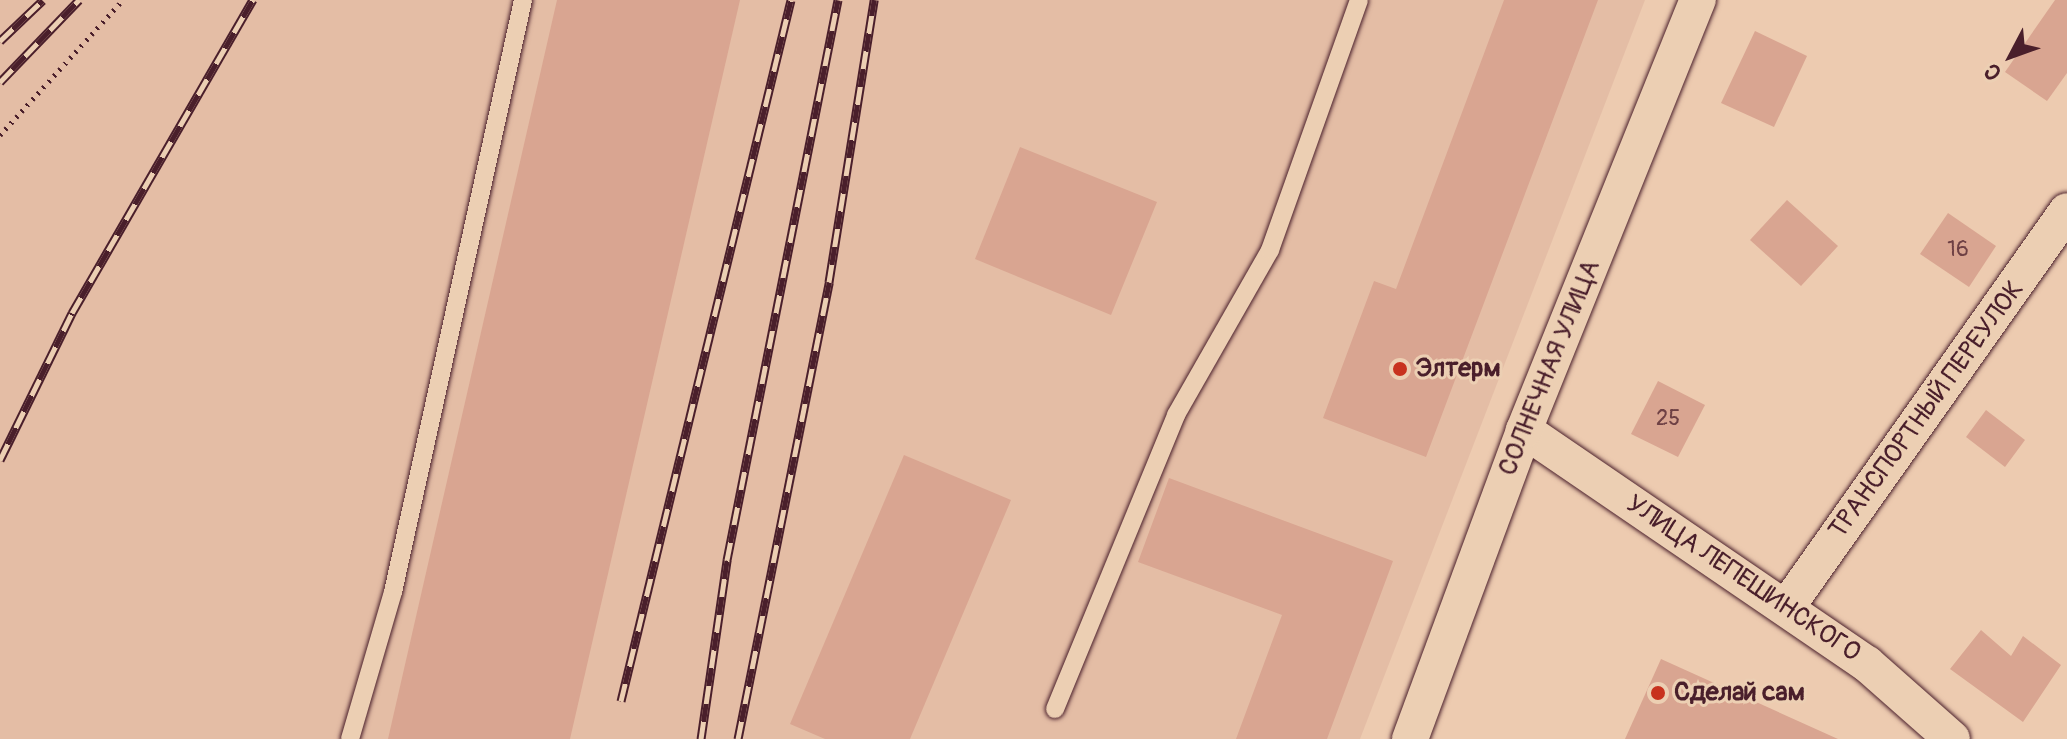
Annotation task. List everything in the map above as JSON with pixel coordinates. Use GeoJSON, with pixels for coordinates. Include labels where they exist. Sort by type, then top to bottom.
{"type":"FeatureCollection","features":[{"type":"Feature","properties":{"kind":"street","name":"СОЛНЕЧНАЯ УЛИЦА"},"geometry":{"type":"LineString","coordinates":[[1410,739],[1524,430],[1698,0]]}},
{"type":"Feature","properties":{"kind":"street","name":"ТРАНСПОРТНЫЙ ПЕРЕУЛОК"},"geometry":{"type":"LineString","coordinates":[[1786,608],[2067,211]]}},
{"type":"Feature","properties":{"kind":"street","name":"УЛИЦА ЛЕПЕШИНСКОГО"},"geometry":{"type":"LineString","coordinates":[[1524,430],[1867,664],[1952,739]]}},
{"type":"Feature","properties":{"kind":"lane"},"geometry":{"type":"LineString","coordinates":[[350,739],[393,592],[523,0]]}},
{"type":"Feature","properties":{"kind":"lane"},"geometry":{"type":"LineString","coordinates":[[1055,709],[1176,415],[1270,250],[1359,0]]}},
{"type":"Feature","properties":{"kind":"path"},"geometry":{"type":"LineString","coordinates":[[0,135],[123,0]]}},
{"type":"Feature","properties":{"kind":"shaded area"},"geometry":{"type":"Polygon","coordinates":[[[0,0],[1645,0],[1360,739],[0,739],[0,0]]]}},
{"type":"Feature","properties":{"kind":"building"},"geometry":{"type":"Polygon","coordinates":[[[557,0],[740,0],[570,739],[388,739],[557,0]]]}},
{"type":"Feature","properties":{"kind":"building"},"geometry":{"type":"Polygon","coordinates":[[[1504,0],[1598,0],[1426,457],[1323,418],[1374,281],[1396,289],[1504,0]]]}},
{"type":"Feature","properties":{"kind":"building"},"geometry":{"type":"Polygon","coordinates":[[[2055,0],[2067,0],[2067,73],[2047,101],[2005,72],[2055,0]]]}},
{"type":"Feature","properties":{"kind":"building"},"geometry":{"type":"Polygon","coordinates":[[[1755,31],[1807,56],[1774,127],[1721,103],[1755,31]]]}},
{"type":"Feature","properties":{"kind":"building"},"geometry":{"type":"Polygon","coordinates":[[[1020,147],[1157,202],[1111,315],[975,259],[1020,147]]]}},
{"type":"Feature","properties":{"kind":"building"},"geometry":{"type":"Polygon","coordinates":[[[1787,200],[1838,246],[1801,286],[1750,240],[1787,200]]]}},
{"type":"Feature","properties":{"kind":"building"},"geometry":{"type":"Polygon","coordinates":[[[1948,213],[1996,246],[1969,287],[1920,254],[1948,213]]]}},
{"type":"Feature","properties":{"kind":"building"},"geometry":{"type":"Polygon","coordinates":[[[1658,381],[1705,405],[1678,457],[1631,434],[1658,381]]]}},
{"type":"Feature","properties":{"kind":"building"},"geometry":{"type":"Polygon","coordinates":[[[1986,410],[2025,440],[2005,467],[1966,437],[1986,410]]]}},
{"type":"Feature","properties":{"kind":"building"},"geometry":{"type":"Polygon","coordinates":[[[904,455],[1011,500],[910,739],[825,739],[790,724],[904,455]]]}},
{"type":"Feature","properties":{"kind":"building"},"geometry":{"type":"Polygon","coordinates":[[[1169,478],[1393,561],[1327,739],[1236,739],[1282,615],[1138,562],[1169,478]]]}},
{"type":"Feature","properties":{"kind":"building"},"geometry":{"type":"Polygon","coordinates":[[[1981,630],[2011,656],[2023,636],[2061,665],[2023,722],[1950,669],[1981,630]]]}},
{"type":"Feature","properties":{"kind":"building"},"geometry":{"type":"Polygon","coordinates":[[[1661,659],[1838,739],[1625,739],[1661,659]]]}},
{"type":"Feature","properties":{"kind":"railway"},"geometry":{"type":"LineString","coordinates":[[0,41],[43,0]]}},
{"type":"Feature","properties":{"kind":"railway"},"geometry":{"type":"LineString","coordinates":[[0,82],[79,0]]}},
{"type":"Feature","properties":{"kind":"railway"},"geometry":{"type":"LineString","coordinates":[[0,460],[72,313],[253,0]]}},
{"type":"Feature","properties":{"kind":"railway"},"geometry":{"type":"LineString","coordinates":[[621,701],[791,0]]}},
{"type":"Feature","properties":{"kind":"railway"},"geometry":{"type":"LineString","coordinates":[[701,739],[727,560],[838,0]]}},
{"type":"Feature","properties":{"kind":"railway"},"geometry":{"type":"LineString","coordinates":[[738,739],[829,282],[874,0]]}},
{"type":"Feature","properties":{"kind":"place","name":"Элтерм"},"geometry":{"type":"Point","coordinates":[1400,369]}},
{"type":"Feature","properties":{"kind":"place","name":"Сделай сам"},"geometry":{"type":"Point","coordinates":[1658,693]}}]}
